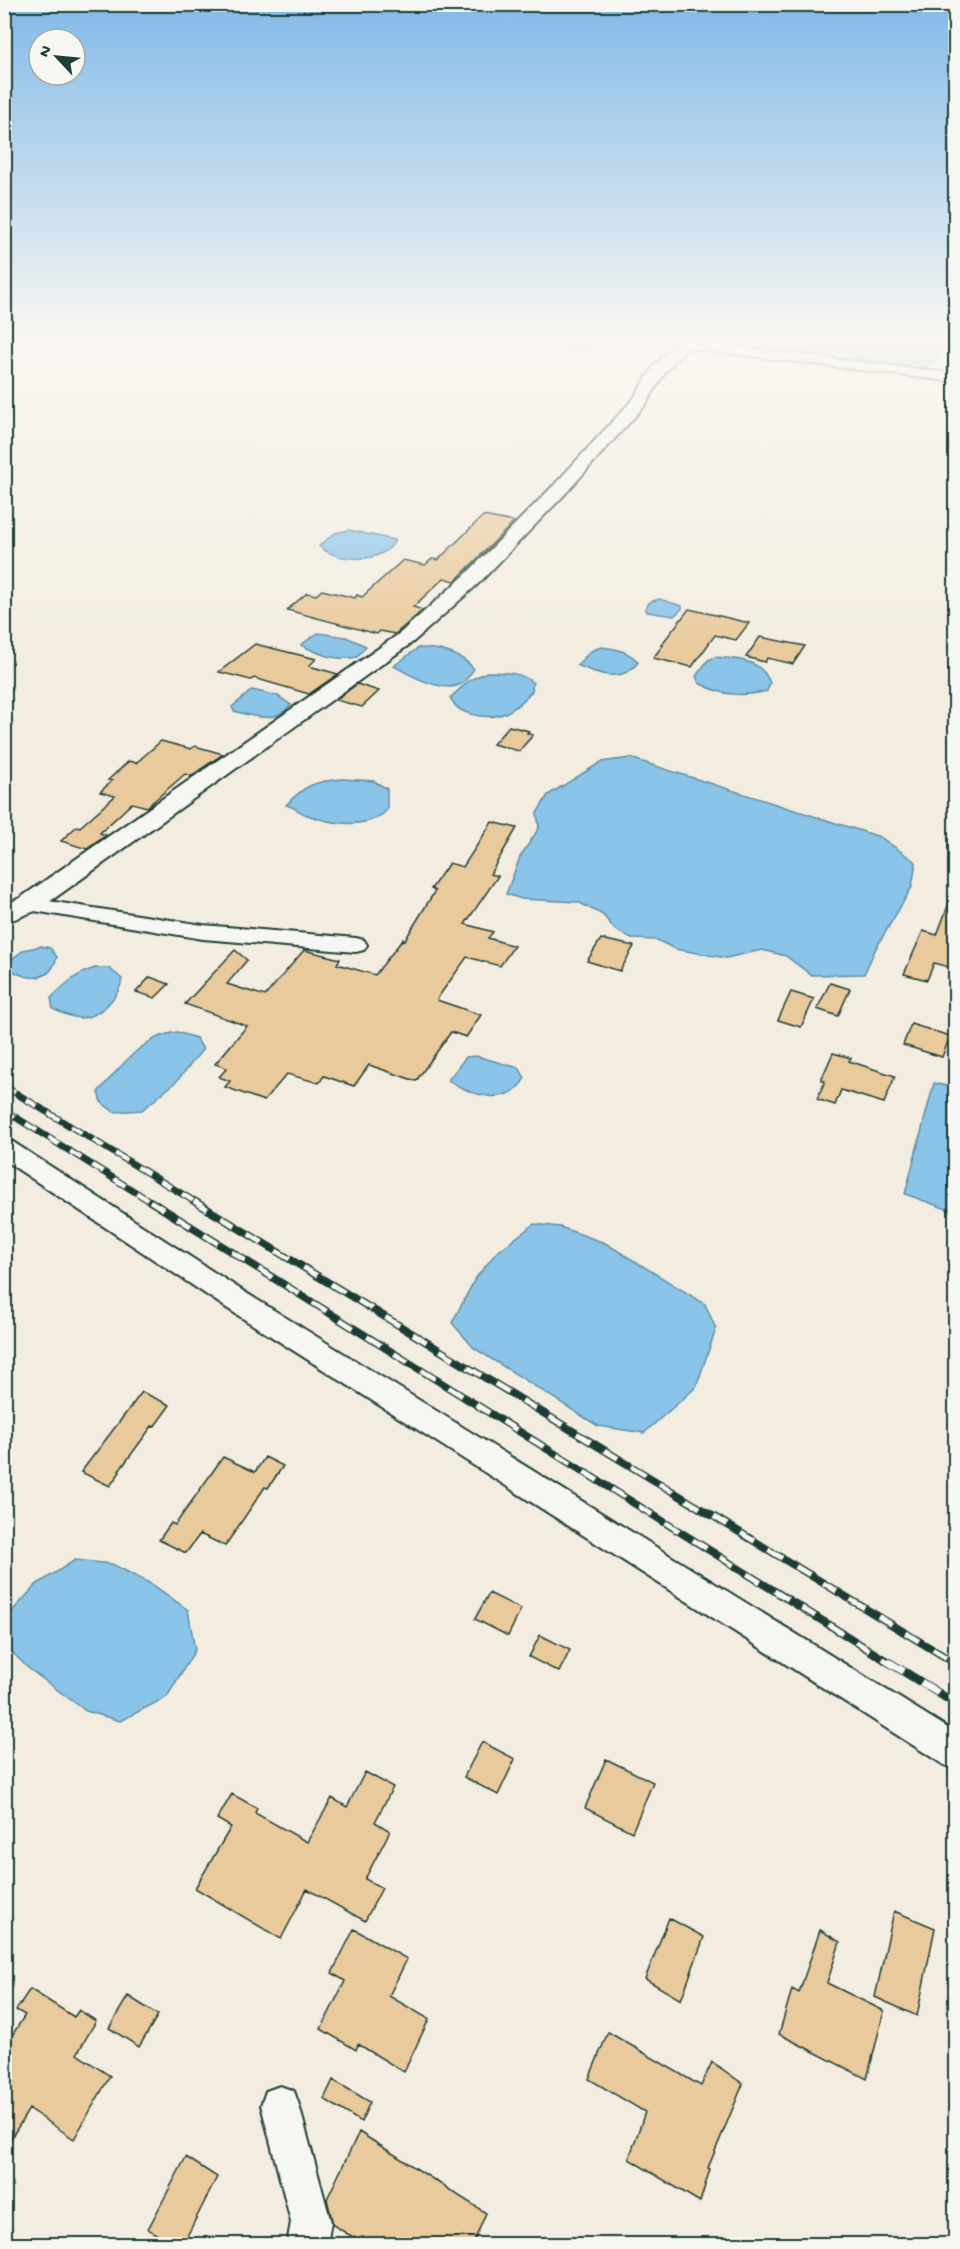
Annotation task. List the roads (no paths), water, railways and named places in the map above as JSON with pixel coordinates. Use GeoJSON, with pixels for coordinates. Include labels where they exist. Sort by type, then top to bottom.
{"type":"FeatureCollection","features":[{"type":"Feature","properties":{"kind":"street"},"geometry":{"type":"LineString","coordinates":[[4,915],[29,904],[406,638],[472,579],[600,445]]}},
{"type":"Feature","properties":{"kind":"street"},"geometry":{"type":"LineString","coordinates":[[29,904],[203,932],[356,945]]}},
{"type":"Feature","properties":{"kind":"street"},"geometry":{"type":"LineString","coordinates":[[4,1148],[234,1299],[956,1753]]}},
{"type":"Feature","properties":{"kind":"street"},"geometry":{"type":"LineString","coordinates":[[280,2105],[311,2222],[307,2244]]}},
{"type":"Feature","properties":{"kind":"water"},"geometry":{"type":"Polygon","coordinates":[[[349,530],[395,540],[390,548],[381,553],[360,558],[337,556],[319,546],[335,533],[349,530]]]}},
{"type":"Feature","properties":{"kind":"water"},"geometry":{"type":"Polygon","coordinates":[[[659,599],[682,606],[682,609],[674,616],[647,612],[645,608],[650,602],[659,599]]]}},
{"type":"Feature","properties":{"kind":"water"},"geometry":{"type":"Polygon","coordinates":[[[318,633],[346,637],[366,646],[357,657],[335,658],[301,645],[318,633]]]}},
{"type":"Feature","properties":{"kind":"water"},"geometry":{"type":"Polygon","coordinates":[[[601,647],[621,651],[638,662],[632,669],[617,675],[601,674],[577,665],[591,651],[601,647]]]}},
{"type":"Feature","properties":{"kind":"water"},"geometry":{"type":"Polygon","coordinates":[[[418,648],[449,652],[463,659],[474,669],[461,684],[445,687],[427,682],[394,666],[418,648]]]}},
{"type":"Feature","properties":{"kind":"water"},"geometry":{"type":"Polygon","coordinates":[[[715,657],[741,660],[755,665],[766,675],[770,683],[767,691],[749,694],[724,693],[699,683],[696,676],[708,660],[715,657]]]}},
{"type":"Feature","properties":{"kind":"water"},"geometry":{"type":"Polygon","coordinates":[[[487,672],[523,676],[533,683],[532,691],[519,704],[498,716],[481,716],[459,709],[450,698],[470,680],[487,672]]]}},
{"type":"Feature","properties":{"kind":"water"},"geometry":{"type":"Polygon","coordinates":[[[252,690],[278,696],[291,705],[285,711],[272,717],[257,717],[234,711],[232,707],[252,690]]]}},
{"type":"Feature","properties":{"kind":"water"},"geometry":{"type":"Polygon","coordinates":[[[630,758],[880,837],[916,862],[912,887],[876,948],[864,974],[811,975],[786,956],[762,950],[726,958],[675,949],[657,940],[633,939],[615,930],[603,915],[578,902],[522,899],[506,894],[520,857],[539,828],[537,813],[548,795],[601,762],[630,758]]]}},
{"type":"Feature","properties":{"kind":"water"},"geometry":{"type":"Polygon","coordinates":[[[343,779],[374,781],[387,789],[387,810],[379,816],[360,823],[338,823],[304,814],[286,805],[311,785],[343,779]]]}},
{"type":"Feature","properties":{"kind":"water"},"geometry":{"type":"Polygon","coordinates":[[[41,946],[50,948],[57,957],[53,966],[42,976],[27,977],[5,964],[24,950],[41,946]]]}},
{"type":"Feature","properties":{"kind":"water"},"geometry":{"type":"Polygon","coordinates":[[[95,968],[109,968],[122,979],[113,999],[107,1005],[94,1014],[80,1018],[53,1009],[51,998],[56,993],[76,976],[95,968]]]}},
{"type":"Feature","properties":{"kind":"water"},"geometry":{"type":"Polygon","coordinates":[[[177,1032],[196,1038],[203,1049],[176,1082],[142,1110],[114,1112],[101,1102],[98,1092],[133,1054],[153,1040],[177,1032]]]}},
{"type":"Feature","properties":{"kind":"water"},"geometry":{"type":"Polygon","coordinates":[[[476,1056],[519,1068],[525,1078],[518,1087],[499,1096],[468,1091],[448,1080],[466,1057],[476,1056]]]}},
{"type":"Feature","properties":{"kind":"water"},"geometry":{"type":"Polygon","coordinates":[[[934,1083],[955,1088],[955,1212],[905,1194],[934,1083]]]}},
{"type":"Feature","properties":{"kind":"water"},"geometry":{"type":"Polygon","coordinates":[[[534,1224],[560,1227],[605,1243],[705,1304],[716,1329],[696,1387],[644,1433],[598,1426],[474,1348],[452,1323],[475,1279],[496,1253],[534,1224]]]}},
{"type":"Feature","properties":{"kind":"water"},"geometry":{"type":"Polygon","coordinates":[[[75,1560],[112,1564],[153,1585],[188,1610],[195,1650],[167,1697],[120,1721],[86,1711],[28,1668],[5,1645],[5,1619],[36,1585],[75,1560]]]}},
{"type":"Feature","properties":{"kind":"railway"},"geometry":{"type":"LineString","coordinates":[[4,1086],[197,1203]]}},
{"type":"Feature","properties":{"kind":"railway"},"geometry":{"type":"LineString","coordinates":[[4,1110],[153,1203]]}},
{"type":"Feature","properties":{"kind":"railway"},"geometry":{"type":"LineString","coordinates":[[150,1201],[890,1663]]}},
{"type":"Feature","properties":{"kind":"railway"},"geometry":{"type":"LineString","coordinates":[[194,1201],[955,1663]]}},
{"type":"Feature","properties":{"kind":"railway"},"geometry":{"type":"LineString","coordinates":[[887,1661],[956,1704]]}}]}
